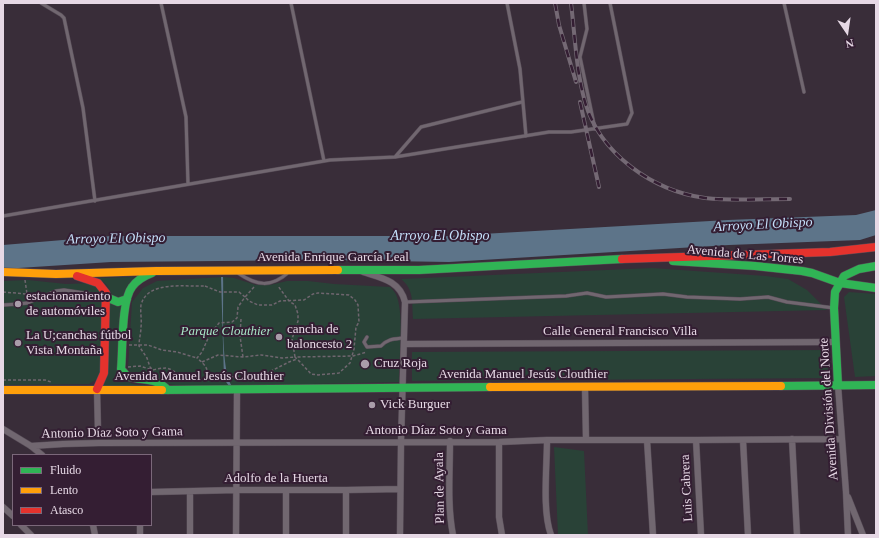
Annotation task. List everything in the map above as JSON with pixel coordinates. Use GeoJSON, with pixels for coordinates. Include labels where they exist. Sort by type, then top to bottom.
{"type":"FeatureCollection","features":[{"type":"Feature","properties":{"kind":"street"},"geometry":{"type":"LineString","coordinates":[[634,258],[830,252],[876,247]]}},
{"type":"Feature","properties":{"kind":"street","name":"Avenida Enrique García Leal"},"geometry":{"type":"LineString","coordinates":[[3,272],[70,273],[234,270],[360,271],[484,267],[634,258]]}},
{"type":"Feature","properties":{"kind":"street","name":"Avenida de Las Torres"},"geometry":{"type":"LineString","coordinates":[[634,258],[802,271],[840,283],[876,288]]}},
{"type":"Feature","properties":{"kind":"street"},"geometry":{"type":"LineString","coordinates":[[840,283],[844,276],[853,271],[876,266]]}},
{"type":"Feature","properties":{"kind":"street"},"geometry":{"type":"LineString","coordinates":[[156,271],[135,282],[130,289],[127,299],[122,372],[129,378],[154,380],[162,384],[168,390]]}},
{"type":"Feature","properties":{"kind":"street"},"geometry":{"type":"LineString","coordinates":[[360,271],[396,285],[401,291],[405,302],[405,341],[400,442],[400,535]]}},
{"type":"Feature","properties":{"kind":"street","name":"Avenida Enrique García Leal"},"geometry":{"type":"LineString","coordinates":[[3,278],[28,273]]}},
{"type":"Feature","properties":{"kind":"street"},"geometry":{"type":"LineString","coordinates":[[70,273],[94,280],[104,289],[106,297],[104,373],[98,389],[98,432]]}},
{"type":"Feature","properties":{"kind":"street","name":"Avenida División del Norte"},"geometry":{"type":"LineString","coordinates":[[840,283],[835,292],[834,308],[848,535]]}},
{"type":"Feature","properties":{"kind":"street"},"geometry":{"type":"LineString","coordinates":[[106,297],[118,302],[127,299]]}},
{"type":"Feature","properties":{"kind":"street","name":"Calle General Francisco Villa"},"geometry":{"type":"LineString","coordinates":[[405,341],[836,342]]}},
{"type":"Feature","properties":{"kind":"street","name":"Avenida Manuel Jesús Clouthier"},"geometry":{"type":"LineString","coordinates":[[3,390],[237,390],[403,387],[876,384]]}},
{"type":"Feature","properties":{"kind":"street"},"geometry":{"type":"LineString","coordinates":[[585,387],[586,440]]}},
{"type":"Feature","properties":{"kind":"street"},"geometry":{"type":"LineString","coordinates":[[236,535],[237,390]]}},
{"type":"Feature","properties":{"kind":"street"},"geometry":{"type":"LineString","coordinates":[[3,429],[32,446],[41,454]]}},
{"type":"Feature","properties":{"kind":"street","name":"Antonio Díaz Soto y Gama"},"geometry":{"type":"LineString","coordinates":[[32,446],[70,444],[237,442],[499,442],[547,440],[743,440],[841,438]]}},
{"type":"Feature","properties":{"kind":"street"},"geometry":{"type":"LineString","coordinates":[[792,439],[797,535]]}},
{"type":"Feature","properties":{"kind":"street"},"geometry":{"type":"LineString","coordinates":[[547,440],[546,513],[551,535]]}},
{"type":"Feature","properties":{"kind":"street"},"geometry":{"type":"LineString","coordinates":[[647,440],[653,535]]}},
{"type":"Feature","properties":{"kind":"street","name":"Luis Cabrera"},"geometry":{"type":"LineString","coordinates":[[696,440],[701,535]]}},
{"type":"Feature","properties":{"kind":"street"},"geometry":{"type":"LineString","coordinates":[[743,440],[748,535]]}},
{"type":"Feature","properties":{"kind":"street","name":"Plan de Ayala"},"geometry":{"type":"LineString","coordinates":[[450,441],[449,482],[453,535]]}},
{"type":"Feature","properties":{"kind":"street"},"geometry":{"type":"LineString","coordinates":[[499,442],[499,517],[502,535]]}},
{"type":"Feature","properties":{"kind":"street","name":"Adolfo de la Huerta"},"geometry":{"type":"LineString","coordinates":[[152,492],[400,489]]}},
{"type":"Feature","properties":{"kind":"street"},"geometry":{"type":"LineString","coordinates":[[286,490],[286,535]]}},
{"type":"Feature","properties":{"kind":"street"},"geometry":{"type":"LineString","coordinates":[[346,490],[346,535]]}},
{"type":"Feature","properties":{"kind":"street"},"geometry":{"type":"LineString","coordinates":[[190,492],[190,535]]}},
{"type":"Feature","properties":{"kind":"street"},"geometry":{"type":"LineString","coordinates":[[846,492],[863,535]]}},
{"type":"Feature","properties":{"kind":"street"},"geometry":{"type":"LineString","coordinates":[[3,508],[12,515]]}},
{"type":"Feature","properties":{"kind":"street"},"geometry":{"type":"LineString","coordinates":[[22,526],[30,535]]}},
{"type":"Feature","properties":{"kind":"lane"},"geometry":{"type":"LineString","coordinates":[[41,3],[62,15],[64,18],[83,108],[95,201]]}},
{"type":"Feature","properties":{"kind":"lane"},"geometry":{"type":"LineString","coordinates":[[162,3],[186,117],[188,184]]}},
{"type":"Feature","properties":{"kind":"lane"},"geometry":{"type":"LineString","coordinates":[[291,3],[324,161]]}},
{"type":"Feature","properties":{"kind":"lane"},"geometry":{"type":"LineString","coordinates":[[507,3],[520,69],[526,136]]}},
{"type":"Feature","properties":{"kind":"lane"},"geometry":{"type":"LineString","coordinates":[[584,3],[587,29],[580,57],[595,129]]}},
{"type":"Feature","properties":{"kind":"lane"},"geometry":{"type":"LineString","coordinates":[[3,216],[324,161],[395,157],[550,132],[571,132],[626,124],[632,113],[610,3]]}},
{"type":"Feature","properties":{"kind":"lane"},"geometry":{"type":"LineString","coordinates":[[784,3],[804,92]]}},
{"type":"Feature","properties":{"kind":"lane"},"geometry":{"type":"LineString","coordinates":[[395,157],[421,127],[522,102]]}},
{"type":"Feature","properties":{"kind":"lane"},"geometry":{"type":"LineString","coordinates":[[234,270],[247,278],[265,284],[281,279],[292,270]]}},
{"type":"Feature","properties":{"kind":"lane"},"geometry":{"type":"LineString","coordinates":[[3,305],[20,304],[56,291],[64,290],[106,297]]}},
{"type":"Feature","properties":{"kind":"lane"},"geometry":{"type":"LineString","coordinates":[[405,302],[566,296],[587,293],[606,297],[663,294],[686,297],[768,297],[787,302],[834,308]]}},
{"type":"Feature","properties":{"kind":"lane"},"geometry":{"type":"LineString","coordinates":[[366,337],[364,342],[367,347],[381,346],[385,341],[391,339],[405,341]]}},
{"type":"Feature","properties":{"kind":"path"},"geometry":{"type":"LineString","coordinates":[[27,294],[28,273]]}},
{"type":"Feature","properties":{"kind":"path"},"geometry":{"type":"LineString","coordinates":[[197,358],[202,352],[209,336],[219,323],[232,322],[237,318],[238,307],[257,282]]}},
{"type":"Feature","properties":{"kind":"path"},"geometry":{"type":"LineString","coordinates":[[152,369],[147,358],[138,346],[141,328],[141,305],[145,297],[152,290],[159,287],[205,286],[220,292],[239,292],[249,301],[258,305],[272,305],[280,301],[289,301],[304,300],[313,294],[318,293],[349,295],[358,305],[359,322],[356,327],[353,356],[350,363],[339,373],[334,375],[311,374],[295,357],[292,339],[298,321],[298,314],[295,305],[289,301],[275,282]]}},
{"type":"Feature","properties":{"kind":"path"},"geometry":{"type":"LineString","coordinates":[[3,292],[27,294],[36,299]]}},
{"type":"Feature","properties":{"kind":"path"},"geometry":{"type":"LineString","coordinates":[[241,319],[240,336],[243,356]]}},
{"type":"Feature","properties":{"kind":"path"},"geometry":{"type":"LineString","coordinates":[[122,365],[125,367],[140,366],[149,370],[166,368],[175,372],[184,380],[202,380],[207,377],[208,371],[206,366],[197,358],[178,352],[162,350],[148,345],[123,345]]}},
{"type":"Feature","properties":{"kind":"path"},"geometry":{"type":"LineString","coordinates":[[202,362],[218,355],[261,355],[282,358],[353,356]]}},
{"type":"Feature","properties":{"kind":"path"},"geometry":{"type":"LineString","coordinates":[[231,377],[267,373],[297,359]]}},
{"type":"Feature","properties":{"kind":"path"},"geometry":{"type":"LineString","coordinates":[[3,380],[45,380],[54,382],[58,385],[60,390]]}},
{"type":"Feature","properties":{"kind":"green space"},"geometry":{"type":"Polygon","coordinates":[[[652,268],[766,276],[788,279],[807,290],[827,310],[413,319],[412,297],[408,287],[401,279],[652,268]]]}},
{"type":"Feature","properties":{"kind":"green space"},"geometry":{"type":"Polygon","coordinates":[[[135,277],[121,299],[113,297],[107,285],[97,278],[135,277]]]}},
{"type":"Feature","properties":{"kind":"green space","name":"Parque Clouthier"},"geometry":{"type":"Polygon","coordinates":[[[223,277],[234,278],[256,285],[270,285],[287,281],[308,281],[390,287],[397,296],[400,315],[401,338],[399,382],[198,386],[162,383],[131,374],[128,368],[132,302],[143,288],[157,281],[223,277]]]}},
{"type":"Feature","properties":{"kind":"green space"},"geometry":{"type":"Polygon","coordinates":[[[28,280],[66,284],[92,283],[98,285],[103,293],[101,371],[94,381],[89,384],[3,385],[3,281],[28,280]]]}},
{"type":"Feature","properties":{"kind":"green space"},"geometry":{"type":"Polygon","coordinates":[[[849,292],[876,294],[876,376],[855,377],[844,297],[849,292]]]}},
{"type":"Feature","properties":{"kind":"green space"},"geometry":{"type":"Polygon","coordinates":[[[108,303],[117,306],[123,305],[123,377],[132,384],[152,386],[102,387],[108,303]]]}},
{"type":"Feature","properties":{"kind":"green space"},"geometry":{"type":"Polygon","coordinates":[[[830,350],[830,378],[412,381],[412,352],[830,350]]]}},
{"type":"Feature","properties":{"kind":"green space"},"geometry":{"type":"Polygon","coordinates":[[[554,447],[584,451],[588,535],[558,535],[554,447]]]}},
{"type":"Feature","properties":{"kind":"water","name":"Arroyo El Obispo"},"geometry":{"type":"Polygon","coordinates":[[[876,210],[876,235],[860,240],[729,245],[449,262],[327,260],[111,262],[3,269],[3,245],[111,236],[447,236],[728,220],[856,215],[876,210]]]}},
{"type":"Feature","properties":{"kind":"water"},"geometry":{"type":"Polygon","coordinates":[[[221,277],[223,277],[224,350],[228,377],[232,386],[229,386],[224,379],[221,277]]]}},
{"type":"Feature","properties":{"kind":"railway"},"geometry":{"type":"LineString","coordinates":[[555,3],[559,25],[576,82]]}},
{"type":"Feature","properties":{"kind":"railway"},"geometry":{"type":"LineString","coordinates":[[571,3],[578,65],[585,102],[592,121],[603,138],[631,167],[666,187],[686,194],[705,198],[747,200],[790,199]]}},
{"type":"Feature","properties":{"kind":"railway"},"geometry":{"type":"LineString","coordinates":[[580,102],[599,187]]}},
{"type":"Feature","properties":{"kind":"traffic: fast"},"geometry":{"type":"LineString","coordinates":[[338,270],[419,270],[622,259]]}},
{"type":"Feature","properties":{"kind":"traffic: fast"},"geometry":{"type":"LineString","coordinates":[[673,261],[755,266],[802,271],[840,283],[876,288]]}},
{"type":"Feature","properties":{"kind":"traffic: fast"},"geometry":{"type":"LineString","coordinates":[[838,385],[834,308],[835,292],[844,276],[859,269],[876,266]]}},
{"type":"Feature","properties":{"kind":"traffic: fast"},"geometry":{"type":"LineString","coordinates":[[152,273],[136,282],[128,294],[124,314],[121,369],[127,376],[153,381],[168,390]]}},
{"type":"Feature","properties":{"kind":"traffic: fast"},"geometry":{"type":"LineString","coordinates":[[106,297],[118,302],[127,299]]}},
{"type":"Feature","properties":{"kind":"traffic: fast"},"geometry":{"type":"LineString","coordinates":[[781,386],[876,385]]}},
{"type":"Feature","properties":{"kind":"traffic: fast"},"geometry":{"type":"LineString","coordinates":[[162,390],[490,387]]}},
{"type":"Feature","properties":{"kind":"traffic: slow"},"geometry":{"type":"LineString","coordinates":[[3,272],[56,274],[156,271],[338,270]]}},
{"type":"Feature","properties":{"kind":"traffic: slow"},"geometry":{"type":"LineString","coordinates":[[490,387],[781,386]]}},
{"type":"Feature","properties":{"kind":"traffic: slow"},"geometry":{"type":"LineString","coordinates":[[3,390],[162,390]]}},
{"type":"Feature","properties":{"kind":"traffic: jam"},"geometry":{"type":"LineString","coordinates":[[622,259],[830,252],[876,247]]}},
{"type":"Feature","properties":{"kind":"traffic: jam"},"geometry":{"type":"LineString","coordinates":[[77,276],[98,283],[106,293],[104,373],[97,389]]}},
{"type":"Feature","properties":{"kind":"place","name":"estacionamiento de automóviles"},"geometry":{"type":"Point","coordinates":[18,304]}},
{"type":"Feature","properties":{"kind":"place","name":"cancha de baloncesto 2"},"geometry":{"type":"Point","coordinates":[279,337]}},
{"type":"Feature","properties":{"kind":"place","name":"La U;canchas fútbol Vista Montaña"},"geometry":{"type":"Point","coordinates":[18,343]}},
{"type":"Feature","properties":{"kind":"place","name":"Cruz Roja"},"geometry":{"type":"Point","coordinates":[365,364]}},
{"type":"Feature","properties":{"kind":"place","name":"Vick Burguer"},"geometry":{"type":"Point","coordinates":[372,405]}}]}
